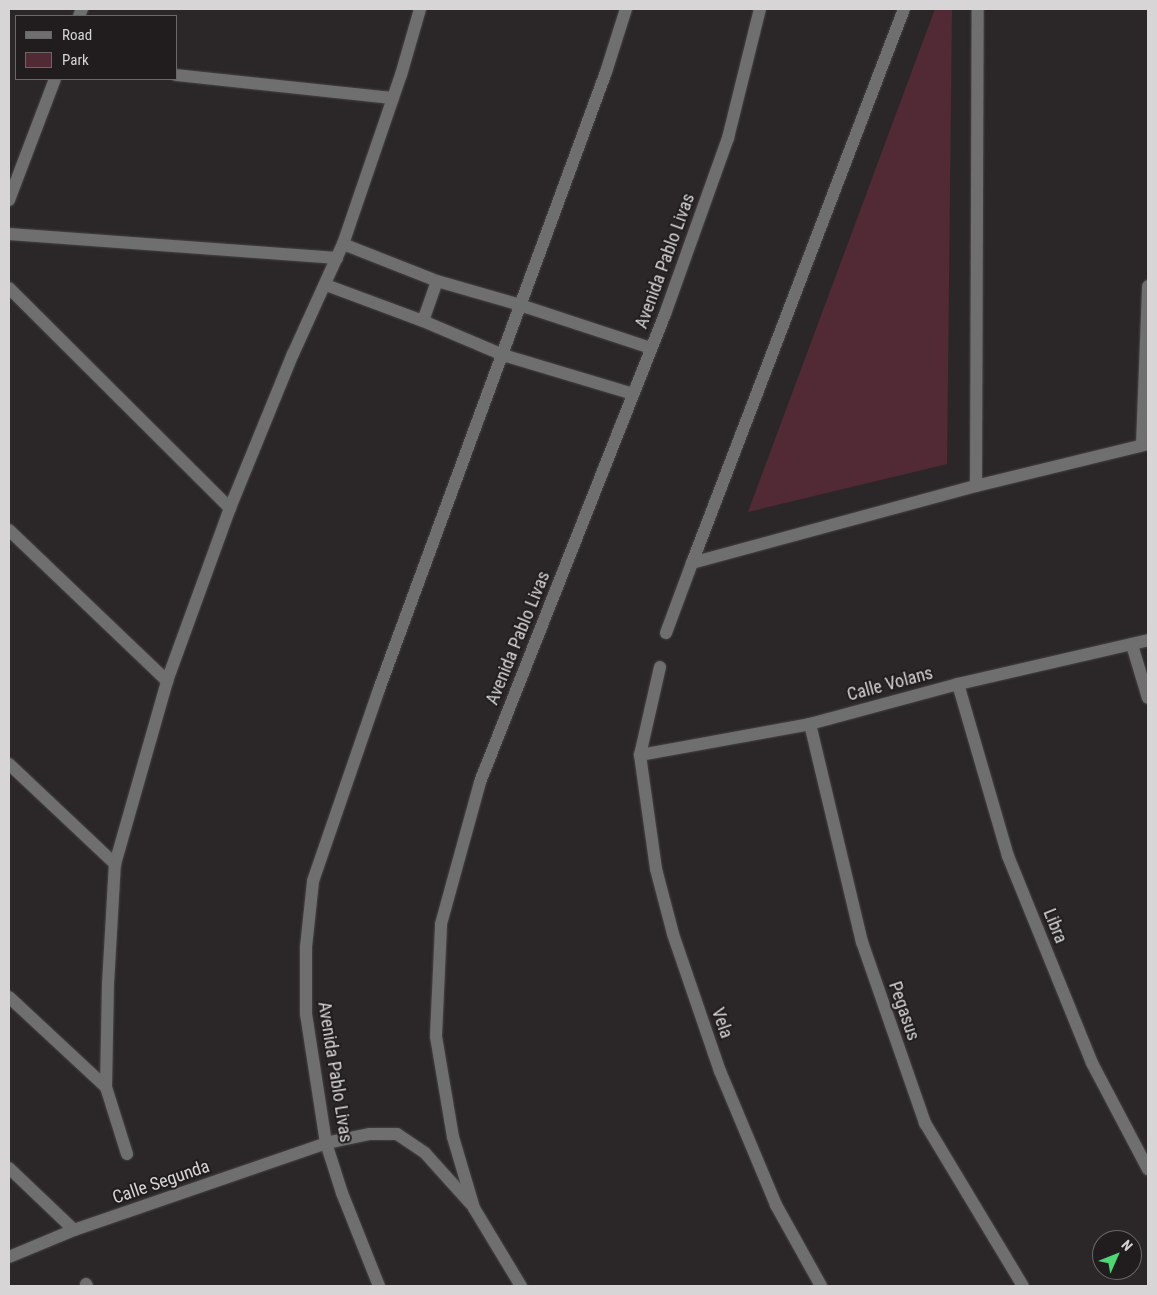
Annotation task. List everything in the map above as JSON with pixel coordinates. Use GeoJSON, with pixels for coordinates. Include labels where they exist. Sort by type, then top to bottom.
{"type":"FeatureCollection","features":[{"type":"Feature","properties":{"kind":"street"},"geometry":{"type":"LineString","coordinates":[[126,1154],[106,1087],[108,984],[115,864],[167,681],[230,508],[293,354],[343,244],[393,98],[420,9]]}},
{"type":"Feature","properties":{"kind":"street","name":"Avenida Pablo Livas"},"geometry":{"type":"LineString","coordinates":[[379,1286],[342,1193],[326,1144],[306,1014],[306,947],[313,881],[359,744],[606,72],[626,9]]}},
{"type":"Feature","properties":{"kind":"street","name":"Avenida Pablo Livas"},"geometry":{"type":"LineString","coordinates":[[521,1286],[474,1208],[454,1137],[436,1036],[441,924],[480,782],[651,348],[728,138],[760,9]]}},
{"type":"Feature","properties":{"kind":"street"},"geometry":{"type":"LineString","coordinates":[[666,633],[904,9]]}},
{"type":"Feature","properties":{"kind":"street"},"geometry":{"type":"LineString","coordinates":[[976,486],[978,9]]}},
{"type":"Feature","properties":{"kind":"street"},"geometry":{"type":"LineString","coordinates":[[178,75],[393,98]]}},
{"type":"Feature","properties":{"kind":"street"},"geometry":{"type":"LineString","coordinates":[[9,200],[55,80]]}},
{"type":"Feature","properties":{"kind":"street"},"geometry":{"type":"LineString","coordinates":[[9,234],[337,258]]}},
{"type":"Feature","properties":{"kind":"street"},"geometry":{"type":"LineString","coordinates":[[343,244],[437,281],[520,305],[651,348]]}},
{"type":"Feature","properties":{"kind":"street"},"geometry":{"type":"LineString","coordinates":[[423,321],[437,281]]}},
{"type":"Feature","properties":{"kind":"street"},"geometry":{"type":"LineString","coordinates":[[326,285],[423,321],[503,355],[633,394]]}},
{"type":"Feature","properties":{"kind":"street"},"geometry":{"type":"LineString","coordinates":[[692,563],[976,486],[1145,445],[1148,286]]}},
{"type":"Feature","properties":{"kind":"street"},"geometry":{"type":"LineString","coordinates":[[9,288],[230,508]]}},
{"type":"Feature","properties":{"kind":"street"},"geometry":{"type":"LineString","coordinates":[[9,530],[167,681]]}},
{"type":"Feature","properties":{"kind":"street","name":"Calle Volans"},"geometry":{"type":"LineString","coordinates":[[640,755],[810,724],[958,684],[1148,640]]}},
{"type":"Feature","properties":{"kind":"street"},"geometry":{"type":"LineString","coordinates":[[1132,645],[1148,698]]}},
{"type":"Feature","properties":{"kind":"street"},"geometry":{"type":"LineString","coordinates":[[640,755],[660,667]]}},
{"type":"Feature","properties":{"kind":"street","name":"Libra"},"geometry":{"type":"LineString","coordinates":[[958,684],[1008,856],[1092,1063],[1148,1169]]}},
{"type":"Feature","properties":{"kind":"street","name":"Pegasus"},"geometry":{"type":"LineString","coordinates":[[810,724],[862,942],[925,1123],[1023,1286]]}},
{"type":"Feature","properties":{"kind":"street","name":"Vela"},"geometry":{"type":"LineString","coordinates":[[640,755],[656,869],[673,934],[713,1053],[776,1205],[821,1286]]}},
{"type":"Feature","properties":{"kind":"street"},"geometry":{"type":"LineString","coordinates":[[9,764],[115,864]]}},
{"type":"Feature","properties":{"kind":"street"},"geometry":{"type":"LineString","coordinates":[[9,997],[106,1087]]}},
{"type":"Feature","properties":{"kind":"street","name":"Calle Segunda"},"geometry":{"type":"LineString","coordinates":[[9,1257],[74,1230],[326,1144],[370,1134],[397,1134],[425,1154],[474,1208]]}},
{"type":"Feature","properties":{"kind":"street"},"geometry":{"type":"LineString","coordinates":[[9,1168],[74,1230]]}},
{"type":"Feature","properties":{"kind":"green space"},"geometry":{"type":"Polygon","coordinates":[[[935,9],[952,9],[947,464],[748,512],[935,9]]]}}]}
